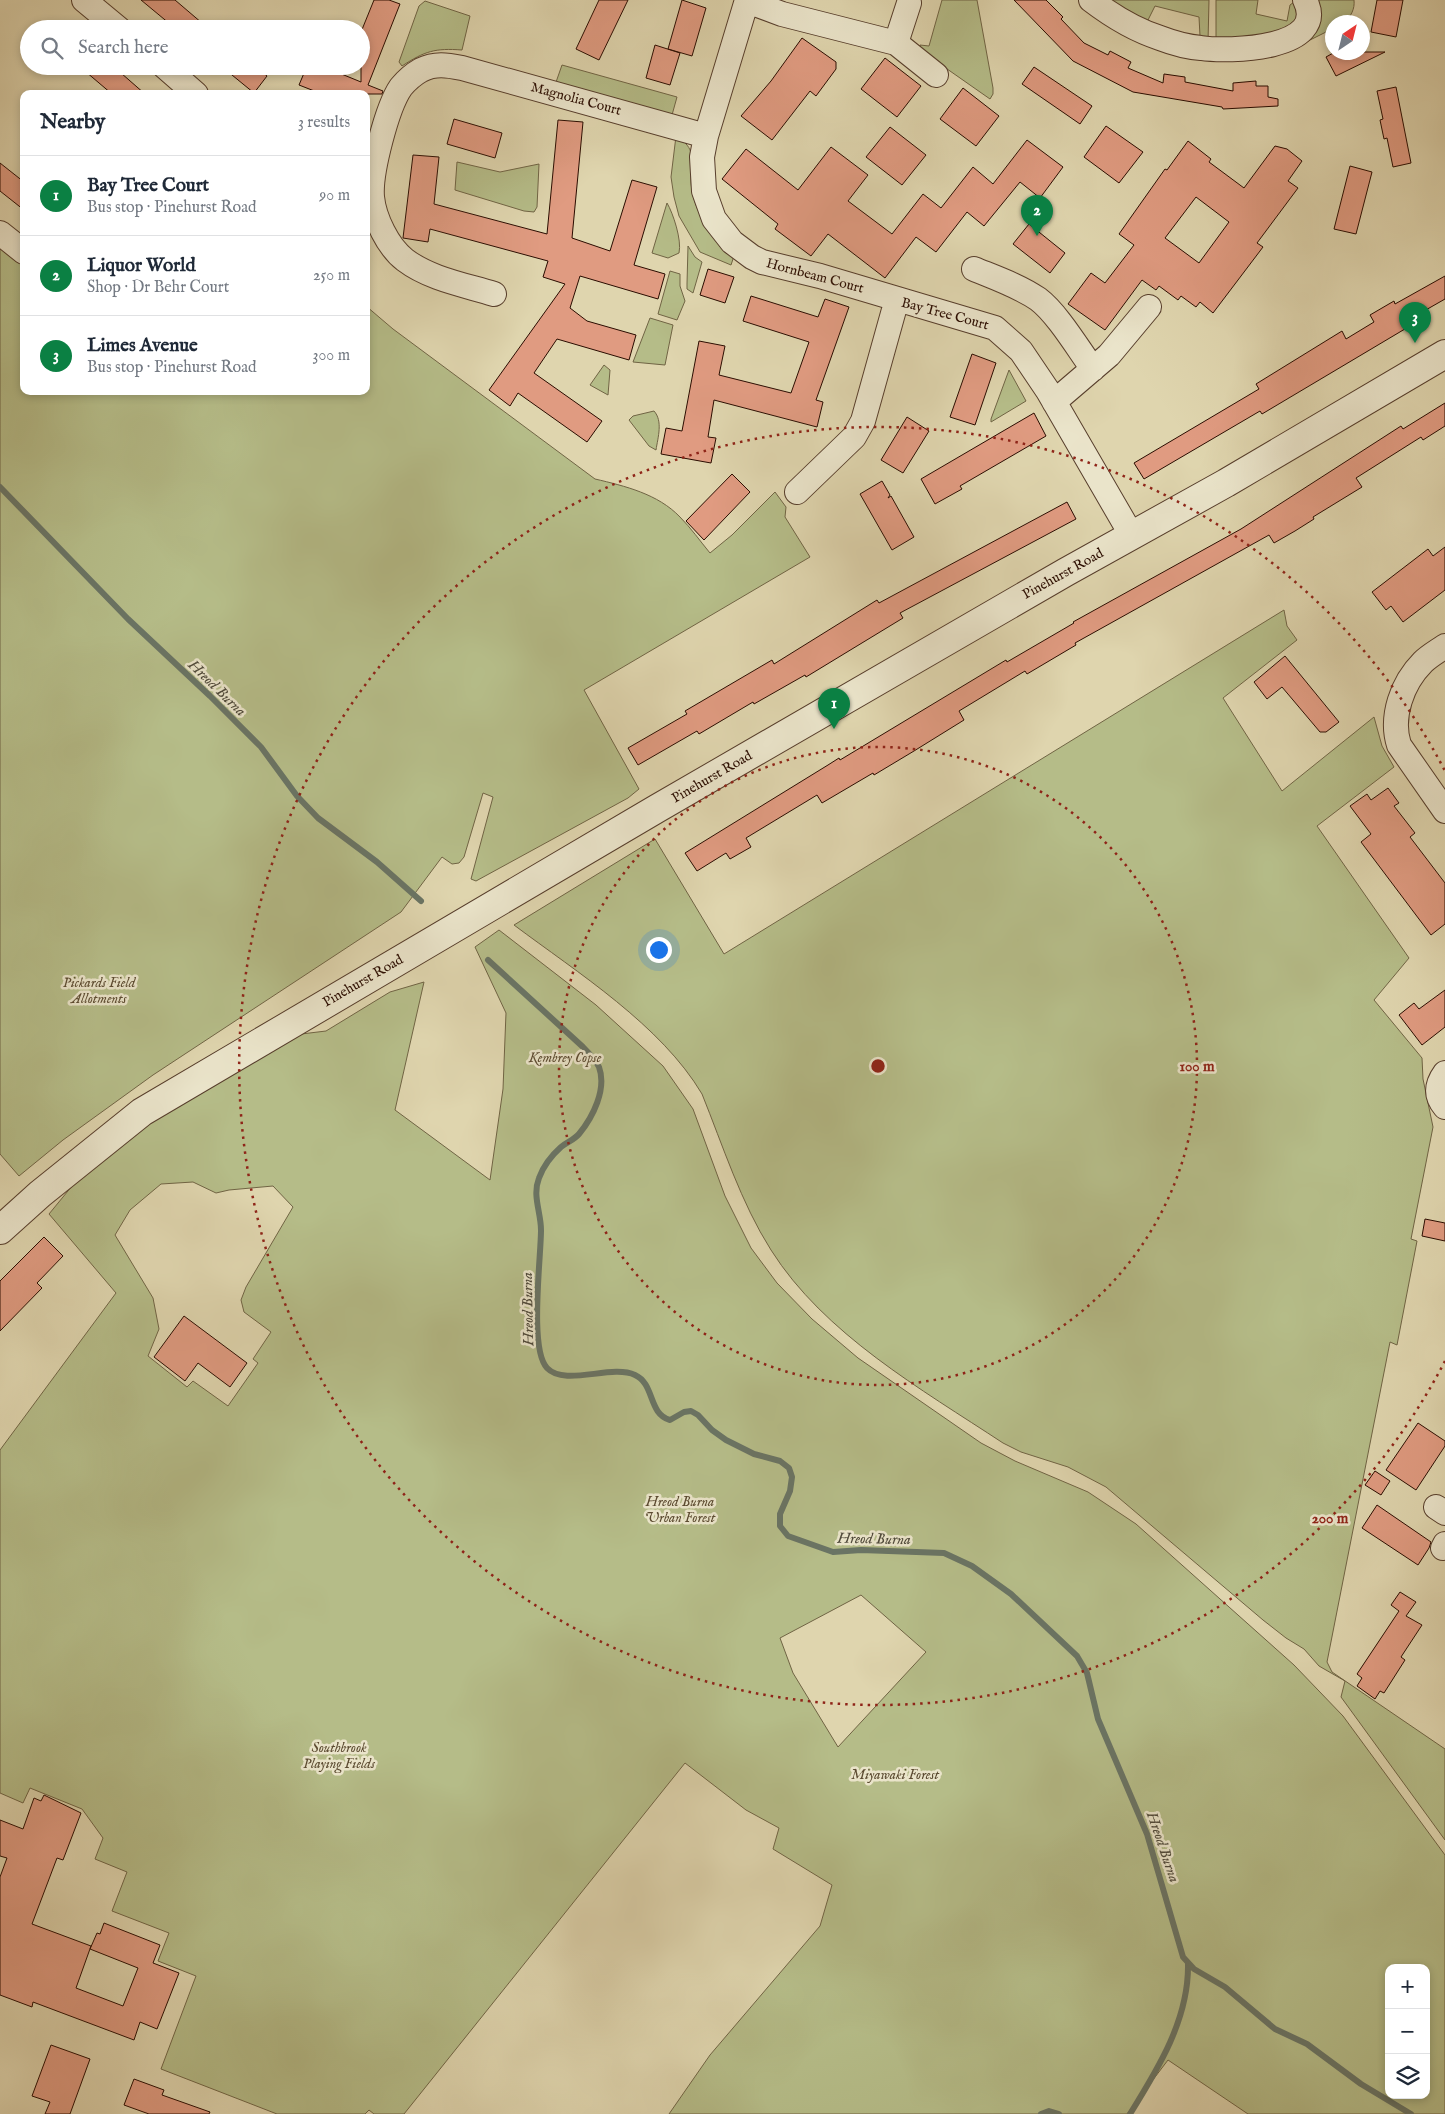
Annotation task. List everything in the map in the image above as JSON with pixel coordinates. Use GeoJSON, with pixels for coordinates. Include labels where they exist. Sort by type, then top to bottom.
{"type":"FeatureCollection","features":[{"type":"Feature","properties":{"kind":"street"},"geometry":{"type":"LineString","coordinates":[[84,0],[108,20]]}},
{"type":"Feature","properties":{"kind":"street"},"geometry":{"type":"LineString","coordinates":[[1090,0],[1121,21],[1161,38],[1201,48],[1232,49],[1265,46],[1294,37],[1304,27],[1309,14],[1305,0]]}},
{"type":"Feature","properties":{"kind":"street"},"geometry":{"type":"LineString","coordinates":[[747,1],[782,14],[896,43],[936,75]]}},
{"type":"Feature","properties":{"kind":"street","name":"Hornbeam Court"},"geometry":{"type":"LineString","coordinates":[[747,1],[706,136],[702,157],[702,175],[708,206],[722,232],[741,250],[762,262],[820,276],[897,299]]}},
{"type":"Feature","properties":{"kind":"street"},"geometry":{"type":"LineString","coordinates":[[896,43],[909,3]]}},
{"type":"Feature","properties":{"kind":"street","name":"Magnolia Court"},"geometry":{"type":"LineString","coordinates":[[494,294],[434,275],[405,260],[382,229],[372,198],[375,162],[384,129],[400,88],[420,71],[434,65],[445,64],[706,136]]}},
{"type":"Feature","properties":{"kind":"street"},"geometry":{"type":"LineString","coordinates":[[174,75],[191,90]]}},
{"type":"Feature","properties":{"kind":"street"},"geometry":{"type":"LineString","coordinates":[[0,233],[20,249]]}},
{"type":"Feature","properties":{"kind":"street"},"geometry":{"type":"LineString","coordinates":[[974,269],[1040,300],[1049,309],[1093,369]]}},
{"type":"Feature","properties":{"kind":"street","name":"Bay Tree Court"},"geometry":{"type":"LineString","coordinates":[[797,492],[845,447],[854,437],[863,421],[897,299],[995,328],[1021,351],[1054,402],[1132,536]]}},
{"type":"Feature","properties":{"kind":"street"},"geometry":{"type":"LineString","coordinates":[[1054,402],[1109,356],[1148,306]]}},
{"type":"Feature","properties":{"kind":"street","name":"Pinehurst Road"},"geometry":{"type":"LineString","coordinates":[[0,1230],[69,1169],[142,1112],[658,808],[1041,586],[1226,484],[1445,354]]}},
{"type":"Feature","properties":{"kind":"street"},"geometry":{"type":"LineString","coordinates":[[1445,646],[1424,661],[1408,683],[1397,708],[1395,734],[1406,757],[1445,811]]}},
{"type":"Feature","properties":{"kind":"street"},"geometry":{"type":"LineString","coordinates":[[1445,1072],[1437,1091],[1438,1097],[1445,1107]]}},
{"type":"Feature","properties":{"kind":"green space"},"geometry":{"type":"Polygon","coordinates":[[[942,0],[977,0],[993,88],[993,94],[990,99],[920,50],[920,45],[929,46],[942,0]]]}},
{"type":"Feature","properties":{"kind":"green space"},"geometry":{"type":"Polygon","coordinates":[[[1098,0],[1209,0],[1208,42],[1200,36],[1199,17],[1155,6],[1146,24],[1098,0]]]}},
{"type":"Feature","properties":{"kind":"green space"},"geometry":{"type":"Polygon","coordinates":[[[1216,0],[1258,0],[1256,14],[1287,21],[1290,5],[1294,2],[1298,18],[1276,37],[1216,40],[1216,0]]]}},
{"type":"Feature","properties":{"kind":"green space"},"geometry":{"type":"Polygon","coordinates":[[[1315,0],[1354,0],[1351,15],[1325,15],[1325,32],[1304,43],[1315,0]]]}},
{"type":"Feature","properties":{"kind":"green space"},"geometry":{"type":"Polygon","coordinates":[[[425,1],[470,16],[462,50],[437,50],[417,57],[402,66],[399,62],[419,6],[425,1]]]}},
{"type":"Feature","properties":{"kind":"green space"},"geometry":{"type":"Polygon","coordinates":[[[562,65],[677,97],[672,115],[555,85],[562,65]]]}},
{"type":"Feature","properties":{"kind":"green space"},"geometry":{"type":"Polygon","coordinates":[[[676,136],[690,150],[692,188],[698,210],[709,229],[734,256],[731,265],[700,252],[679,216],[671,177],[676,136]]]}},
{"type":"Feature","properties":{"kind":"green space"},"geometry":{"type":"Polygon","coordinates":[[[457,162],[500,172],[539,164],[537,207],[534,212],[524,211],[455,190],[457,162]]]}},
{"type":"Feature","properties":{"kind":"green space"},"geometry":{"type":"Polygon","coordinates":[[[667,203],[672,213],[680,248],[679,253],[668,258],[652,253],[667,203]]]}},
{"type":"Feature","properties":{"kind":"green space","name":"Pickards Field Allotments"},"geometry":{"type":"Polygon","coordinates":[[[0,246],[20,262],[20,395],[370,395],[370,309],[393,329],[595,479],[640,492],[662,502],[680,517],[710,553],[732,535],[775,492],[786,507],[785,517],[810,557],[584,690],[639,789],[628,798],[476,881],[471,879],[493,797],[483,793],[464,857],[459,863],[452,864],[442,857],[401,912],[153,1075],[63,1140],[19,1176],[0,1154],[0,246]]]}},
{"type":"Feature","properties":{"kind":"green space"},"geometry":{"type":"Polygon","coordinates":[[[688,246],[695,257],[702,262],[693,293],[687,289],[688,246]]]}},
{"type":"Feature","properties":{"kind":"green space"},"geometry":{"type":"Polygon","coordinates":[[[670,271],[680,274],[680,286],[685,301],[677,320],[658,314],[670,271]]]}},
{"type":"Feature","properties":{"kind":"green space"},"geometry":{"type":"Polygon","coordinates":[[[650,318],[673,325],[665,365],[633,362],[650,318]]]}},
{"type":"Feature","properties":{"kind":"green space"},"geometry":{"type":"Polygon","coordinates":[[[604,365],[610,370],[608,395],[590,385],[604,365]]]}},
{"type":"Feature","properties":{"kind":"green space"},"geometry":{"type":"Polygon","coordinates":[[[1009,370],[1026,401],[991,422],[991,419],[1009,370]]]}},
{"type":"Feature","properties":{"kind":"green space"},"geometry":{"type":"Polygon","coordinates":[[[654,411],[659,424],[656,450],[649,446],[629,420],[633,416],[654,411]]]}},
{"type":"Feature","properties":{"kind":"green space"},"geometry":{"type":"Polygon","coordinates":[[[1284,610],[1287,626],[1297,640],[1223,698],[1282,791],[1374,717],[1382,746],[1394,767],[1317,826],[1409,958],[1374,1000],[1422,1058],[1423,1079],[1433,1127],[1411,1239],[1417,1241],[1397,1345],[1390,1342],[1327,1662],[1332,1672],[1445,1749],[1445,1840],[1341,1697],[1345,1681],[1319,1666],[1304,1649],[1263,1620],[1106,1487],[1068,1467],[1021,1452],[1003,1443],[876,1358],[818,1308],[793,1280],[760,1232],[733,1174],[702,1094],[685,1069],[664,1045],[617,1002],[514,925],[655,839],[724,954],[1284,610]]]}},
{"type":"Feature","properties":{"kind":"green space"},"geometry":{"type":"Polygon","coordinates":[[[499,930],[596,1005],[663,1066],[693,1109],[725,1196],[751,1248],[777,1283],[812,1319],[858,1358],[981,1443],[1015,1461],[1088,1492],[1136,1524],[1294,1665],[1343,1716],[1445,1855],[1445,2114],[1248,2114],[1168,2060],[1127,2114],[669,2114],[710,2055],[820,1926],[832,1885],[773,1849],[779,1828],[746,1810],[685,1763],[404,2114],[374,2114],[369,2110],[365,2114],[277,2114],[161,2069],[196,1976],[158,1961],[169,1933],[112,1911],[127,1872],[95,1859],[103,1838],[82,1809],[30,1788],[23,1803],[0,1793],[0,1450],[116,1293],[49,1214],[91,1163],[161,1114],[285,1036],[326,1031],[390,992],[424,982],[395,1110],[490,1180],[503,1089],[506,1013],[475,947],[499,930]],[[193,1182],[161,1184],[130,1210],[115,1235],[153,1298],[159,1329],[148,1356],[187,1387],[193,1381],[228,1406],[258,1363],[253,1359],[271,1332],[244,1312],[241,1300],[246,1287],[293,1207],[273,1186],[216,1193],[193,1182]],[[861,1595],[780,1638],[793,1673],[838,1747],[926,1652],[861,1595]]]}},
{"type":"Feature","properties":{"kind":"building"},"geometry":{"type":"Polygon","coordinates":[[[141,0],[175,0],[198,20],[165,20],[141,0]]]}},
{"type":"Feature","properties":{"kind":"building"},"geometry":{"type":"Polygon","coordinates":[[[374,0],[389,0],[400,4],[368,85],[383,91],[382,94],[370,94],[370,90],[312,90],[299,85],[303,75],[344,75],[361,82],[361,75],[370,75],[370,20],[366,20],[374,0]]]}},
{"type":"Feature","properties":{"kind":"building"},"geometry":{"type":"Polygon","coordinates":[[[599,0],[628,0],[599,60],[576,49],[599,0]]]}},
{"type":"Feature","properties":{"kind":"building"},"geometry":{"type":"Polygon","coordinates":[[[682,0],[706,8],[692,56],[668,49],[682,0]]]}},
{"type":"Feature","properties":{"kind":"building"},"geometry":{"type":"Polygon","coordinates":[[[1014,0],[1046,0],[1084,43],[1108,55],[1110,51],[1131,62],[1128,68],[1163,83],[1164,74],[1185,77],[1185,82],[1233,91],[1233,83],[1256,81],[1256,86],[1268,86],[1268,97],[1278,99],[1278,106],[1223,109],[1222,107],[1133,92],[1073,61],[1014,0]]]}},
{"type":"Feature","properties":{"kind":"building"},"geometry":{"type":"Polygon","coordinates":[[[1377,0],[1403,0],[1396,37],[1371,32],[1377,0]]]}},
{"type":"Feature","properties":{"kind":"building"},"geometry":{"type":"Polygon","coordinates":[[[802,38],[836,62],[836,69],[816,96],[810,91],[772,140],[741,116],[771,81],[802,38]]]}},
{"type":"Feature","properties":{"kind":"building"},"geometry":{"type":"Polygon","coordinates":[[[655,45],[680,53],[670,85],[646,78],[655,45]]]}},
{"type":"Feature","properties":{"kind":"building"},"geometry":{"type":"Polygon","coordinates":[[[1370,52],[1385,52],[1370,59],[1370,52]]]}},
{"type":"Feature","properties":{"kind":"building"},"geometry":{"type":"Polygon","coordinates":[[[885,58],[921,86],[897,117],[861,89],[885,58]]]}},
{"type":"Feature","properties":{"kind":"building"},"geometry":{"type":"Polygon","coordinates":[[[1328,60],[1369,60],[1336,76],[1328,60]]]}},
{"type":"Feature","properties":{"kind":"building"},"geometry":{"type":"Polygon","coordinates":[[[1034,67],[1092,106],[1080,124],[1022,84],[1034,67]]]}},
{"type":"Feature","properties":{"kind":"building"},"geometry":{"type":"Polygon","coordinates":[[[90,75],[123,75],[140,90],[107,90],[90,75]]]}},
{"type":"Feature","properties":{"kind":"building"},"geometry":{"type":"Polygon","coordinates":[[[232,75],[267,76],[256,90],[250,90],[232,75]]]}},
{"type":"Feature","properties":{"kind":"building"},"geometry":{"type":"Polygon","coordinates":[[[1396,87],[1411,163],[1393,167],[1387,138],[1384,139],[1380,120],[1383,119],[1377,91],[1396,87]]]}},
{"type":"Feature","properties":{"kind":"building"},"geometry":{"type":"Polygon","coordinates":[[[963,88],[999,116],[976,146],[940,119],[963,88]]]}},
{"type":"Feature","properties":{"kind":"building"},"geometry":{"type":"Polygon","coordinates":[[[454,119],[502,133],[495,158],[447,144],[454,119]]]}},
{"type":"Feature","properties":{"kind":"building"},"geometry":{"type":"Polygon","coordinates":[[[558,120],[583,122],[572,238],[610,251],[632,180],[657,187],[634,265],[665,274],[658,299],[580,276],[570,308],[587,321],[636,335],[629,360],[557,339],[534,373],[602,421],[587,442],[518,393],[510,406],[489,390],[565,284],[543,277],[548,261],[430,229],[428,242],[403,238],[413,155],[439,157],[434,204],[547,234],[558,120]]]}},
{"type":"Feature","properties":{"kind":"building"},"geometry":{"type":"Polygon","coordinates":[[[1106,126],[1143,152],[1119,183],[1084,157],[1106,126]]]}},
{"type":"Feature","properties":{"kind":"building"},"geometry":{"type":"Polygon","coordinates":[[[890,127],[926,155],[902,185],[866,157],[890,127]]]}},
{"type":"Feature","properties":{"kind":"building"},"geometry":{"type":"Polygon","coordinates":[[[1027,140],[1063,167],[1040,198],[1020,182],[984,226],[967,212],[936,252],[916,237],[885,278],[828,234],[811,256],[775,229],[778,224],[722,179],[746,149],[798,190],[831,147],[868,175],[848,201],[892,234],[923,194],[941,208],[973,167],[993,184],[1027,140]]]}},
{"type":"Feature","properties":{"kind":"building"},"geometry":{"type":"Polygon","coordinates":[[[1188,141],[1211,159],[1209,162],[1244,188],[1275,146],[1287,149],[1302,161],[1288,181],[1298,188],[1257,243],[1263,247],[1213,313],[1200,302],[1196,307],[1181,296],[1178,300],[1159,286],[1156,290],[1142,280],[1105,330],[1068,304],[1091,273],[1105,283],[1134,245],[1119,234],[1165,169],[1167,170],[1188,141]],[[1196,197],[1165,238],[1199,263],[1229,222],[1196,197]]]}},
{"type":"Feature","properties":{"kind":"building"},"geometry":{"type":"Polygon","coordinates":[[[0,163],[20,179],[20,207],[0,191],[0,163]]]}},
{"type":"Feature","properties":{"kind":"building"},"geometry":{"type":"Polygon","coordinates":[[[1350,166],[1372,172],[1356,234],[1334,229],[1350,166]]]}},
{"type":"Feature","properties":{"kind":"building"},"geometry":{"type":"Polygon","coordinates":[[[1029,224],[1065,253],[1050,273],[1013,244],[1029,224]]]}},
{"type":"Feature","properties":{"kind":"building"},"geometry":{"type":"Polygon","coordinates":[[[708,269],[734,277],[725,303],[700,295],[708,269]]]}},
{"type":"Feature","properties":{"kind":"building"},"geometry":{"type":"Polygon","coordinates":[[[1445,276],[1445,299],[1417,315],[1420,320],[1262,414],[1260,411],[1144,479],[1134,463],[1259,389],[1256,384],[1342,331],[1346,339],[1374,322],[1370,315],[1394,301],[1395,304],[1445,276]]]}},
{"type":"Feature","properties":{"kind":"building"},"geometry":{"type":"Polygon","coordinates":[[[751,296],[818,317],[825,299],[849,307],[816,400],[823,402],[817,427],[714,400],[708,437],[716,438],[711,463],[661,454],[666,428],[682,431],[699,341],[725,346],[719,375],[791,393],[809,342],[743,321],[751,296]]]}},
{"type":"Feature","properties":{"kind":"building"},"geometry":{"type":"Polygon","coordinates":[[[972,354],[996,363],[975,425],[950,417],[972,354]]]}},
{"type":"Feature","properties":{"kind":"building"},"geometry":{"type":"Polygon","coordinates":[[[1445,403],[1445,426],[1423,440],[1421,437],[1356,478],[1362,487],[1313,517],[1314,519],[1295,531],[1274,543],[1269,535],[1075,643],[1076,645],[1027,674],[1025,671],[959,711],[964,720],[874,775],[873,773],[822,803],[817,795],[746,838],[751,847],[730,859],[726,853],[697,871],[685,853],[839,758],[840,760],[1006,660],[1007,662],[1073,622],[1241,529],[1401,426],[1403,429],[1445,403]]]}},
{"type":"Feature","properties":{"kind":"building"},"geometry":{"type":"Polygon","coordinates":[[[1034,413],[1046,436],[960,486],[962,489],[935,504],[921,479],[1034,413]]]}},
{"type":"Feature","properties":{"kind":"building"},"geometry":{"type":"Polygon","coordinates":[[[907,417],[929,431],[903,473],[881,460],[907,417]]]}},
{"type":"Feature","properties":{"kind":"building"},"geometry":{"type":"Polygon","coordinates":[[[732,474],[750,492],[704,540],[686,521],[732,474]]]}},
{"type":"Feature","properties":{"kind":"building"},"geometry":{"type":"Polygon","coordinates":[[[882,481],[890,495],[888,498],[891,496],[914,537],[892,550],[860,494],[882,481]]]}},
{"type":"Feature","properties":{"kind":"building"},"geometry":{"type":"Polygon","coordinates":[[[1067,502],[1076,519],[900,613],[903,618],[806,677],[805,675],[754,704],[753,702],[699,734],[697,731],[638,765],[628,748],[687,714],[685,711],[772,660],[774,664],[877,600],[879,603],[1067,502]]]}},
{"type":"Feature","properties":{"kind":"building"},"geometry":{"type":"Polygon","coordinates":[[[1445,547],[1445,590],[1403,622],[1391,606],[1386,610],[1372,592],[1428,549],[1433,556],[1445,547]]]}},
{"type":"Feature","properties":{"kind":"building"},"geometry":{"type":"Polygon","coordinates":[[[1285,656],[1339,722],[1326,732],[1320,732],[1282,687],[1267,699],[1254,682],[1285,656]]]}},
{"type":"Feature","properties":{"kind":"building"},"geometry":{"type":"Polygon","coordinates":[[[1388,788],[1399,803],[1394,806],[1415,833],[1410,837],[1445,883],[1445,924],[1431,935],[1361,842],[1371,834],[1350,806],[1367,794],[1371,800],[1388,788]]]}},
{"type":"Feature","properties":{"kind":"building"},"geometry":{"type":"Polygon","coordinates":[[[1445,990],[1445,1027],[1422,1045],[1399,1015],[1414,1003],[1419,1009],[1445,990]]]}},
{"type":"Feature","properties":{"kind":"building"},"geometry":{"type":"Polygon","coordinates":[[[1425,1219],[1445,1223],[1445,1241],[1422,1236],[1425,1219]]]}},
{"type":"Feature","properties":{"kind":"building"},"geometry":{"type":"Polygon","coordinates":[[[44,1237],[63,1256],[37,1283],[42,1288],[0,1331],[0,1281],[44,1237]]]}},
{"type":"Feature","properties":{"kind":"building"},"geometry":{"type":"Polygon","coordinates":[[[184,1316],[247,1363],[230,1387],[198,1363],[185,1381],[154,1357],[184,1316]]]}},
{"type":"Feature","properties":{"kind":"building"},"geometry":{"type":"Polygon","coordinates":[[[1418,1423],[1445,1441],[1445,1446],[1416,1490],[1386,1470],[1418,1423]]]}},
{"type":"Feature","properties":{"kind":"building"},"geometry":{"type":"Polygon","coordinates":[[[1375,1471],[1390,1481],[1381,1495],[1365,1485],[1375,1471]]]}},
{"type":"Feature","properties":{"kind":"building"},"geometry":{"type":"Polygon","coordinates":[[[1377,1505],[1431,1542],[1418,1565],[1362,1528],[1377,1505]]]}},
{"type":"Feature","properties":{"kind":"building"},"geometry":{"type":"Polygon","coordinates":[[[1400,1592],[1416,1602],[1406,1616],[1422,1625],[1401,1657],[1405,1660],[1384,1693],[1380,1691],[1375,1699],[1357,1686],[1362,1678],[1357,1674],[1399,1611],[1391,1605],[1400,1592]]]}},
{"type":"Feature","properties":{"kind":"building"},"geometry":{"type":"Polygon","coordinates":[[[44,1795],[81,1813],[63,1860],[57,1858],[32,1924],[91,1946],[76,1988],[123,2006],[138,1968],[90,1949],[97,1933],[100,1934],[104,1923],[160,1945],[153,1963],[179,1973],[157,2029],[140,2022],[134,2040],[33,2002],[32,2007],[0,1995],[0,1877],[7,1858],[0,1856],[0,1820],[23,1829],[34,1798],[41,1801],[44,1795]]]}},
{"type":"Feature","properties":{"kind":"building"},"geometry":{"type":"Polygon","coordinates":[[[51,2045],[90,2059],[70,2114],[45,2114],[50,2102],[32,2096],[51,2045]]]}},
{"type":"Feature","properties":{"kind":"building"},"geometry":{"type":"Polygon","coordinates":[[[134,2079],[164,2090],[162,2095],[210,2112],[209,2114],[149,2114],[124,2105],[134,2079]]]}},
{"type":"Feature","properties":{"kind":"waterway","name":"Hreod Burna"},"geometry":{"type":"LineString","coordinates":[[0,487],[128,619],[261,747],[297,796],[318,818],[377,862],[421,901]]}},
{"type":"Feature","properties":{"kind":"waterway","name":"Hreod Burna"},"geometry":{"type":"LineString","coordinates":[[488,960],[592,1056],[599,1067],[601,1075],[600,1093],[594,1111],[577,1136],[551,1157],[537,1185],[536,1191],[541,1223],[537,1302],[538,1342],[547,1368],[565,1376],[614,1372],[625,1372],[635,1375],[646,1385],[658,1412],[663,1417],[670,1420],[684,1412],[691,1411],[726,1440],[754,1454],[780,1461],[789,1468],[792,1477],[790,1491],[780,1514],[780,1526],[788,1536],[833,1552],[861,1550],[944,1553],[972,1566],[1011,1594],[1077,1656],[1087,1673],[1098,1719],[1147,1834],[1183,1957],[1194,1969],[1225,1987],[1275,2029],[1307,2044],[1361,2084],[1411,2114]]}},
{"type":"Feature","properties":{"kind":"waterway"},"geometry":{"type":"LineString","coordinates":[[1130,2114],[1170,2043],[1183,2004],[1188,1964]]}},
{"type":"Feature","properties":{"kind":"waterway"},"geometry":{"type":"LineString","coordinates":[[1041,2114],[1049,2111],[1059,2114]]}},
{"type":"Feature","properties":{"kind":"place","name":"Liquor World"},"geometry":{"type":"Point","coordinates":[1037,236]}},
{"type":"Feature","properties":{"kind":"place","name":"Limes Avenue"},"geometry":{"type":"Point","coordinates":[1415,343]}},
{"type":"Feature","properties":{"kind":"place","name":"Bay Tree Court"},"geometry":{"type":"Point","coordinates":[834,729]}},
{"type":"Feature","properties":{"kind":"park label","name":"Kembrey Copse"},"geometry":{"type":"Point","coordinates":[565,1058]}},
{"type":"Feature","properties":{"kind":"park label","name":"Hreod Burna Urban Forest"},"geometry":{"type":"Point","coordinates":[680,1510]}},
{"type":"Feature","properties":{"kind":"park label","name":"Southbrook Playing Fields"},"geometry":{"type":"Point","coordinates":[339,1756]}},
{"type":"Feature","properties":{"kind":"park label","name":"Miyawaki Forest"},"geometry":{"type":"Point","coordinates":[895,1775]}}]}
